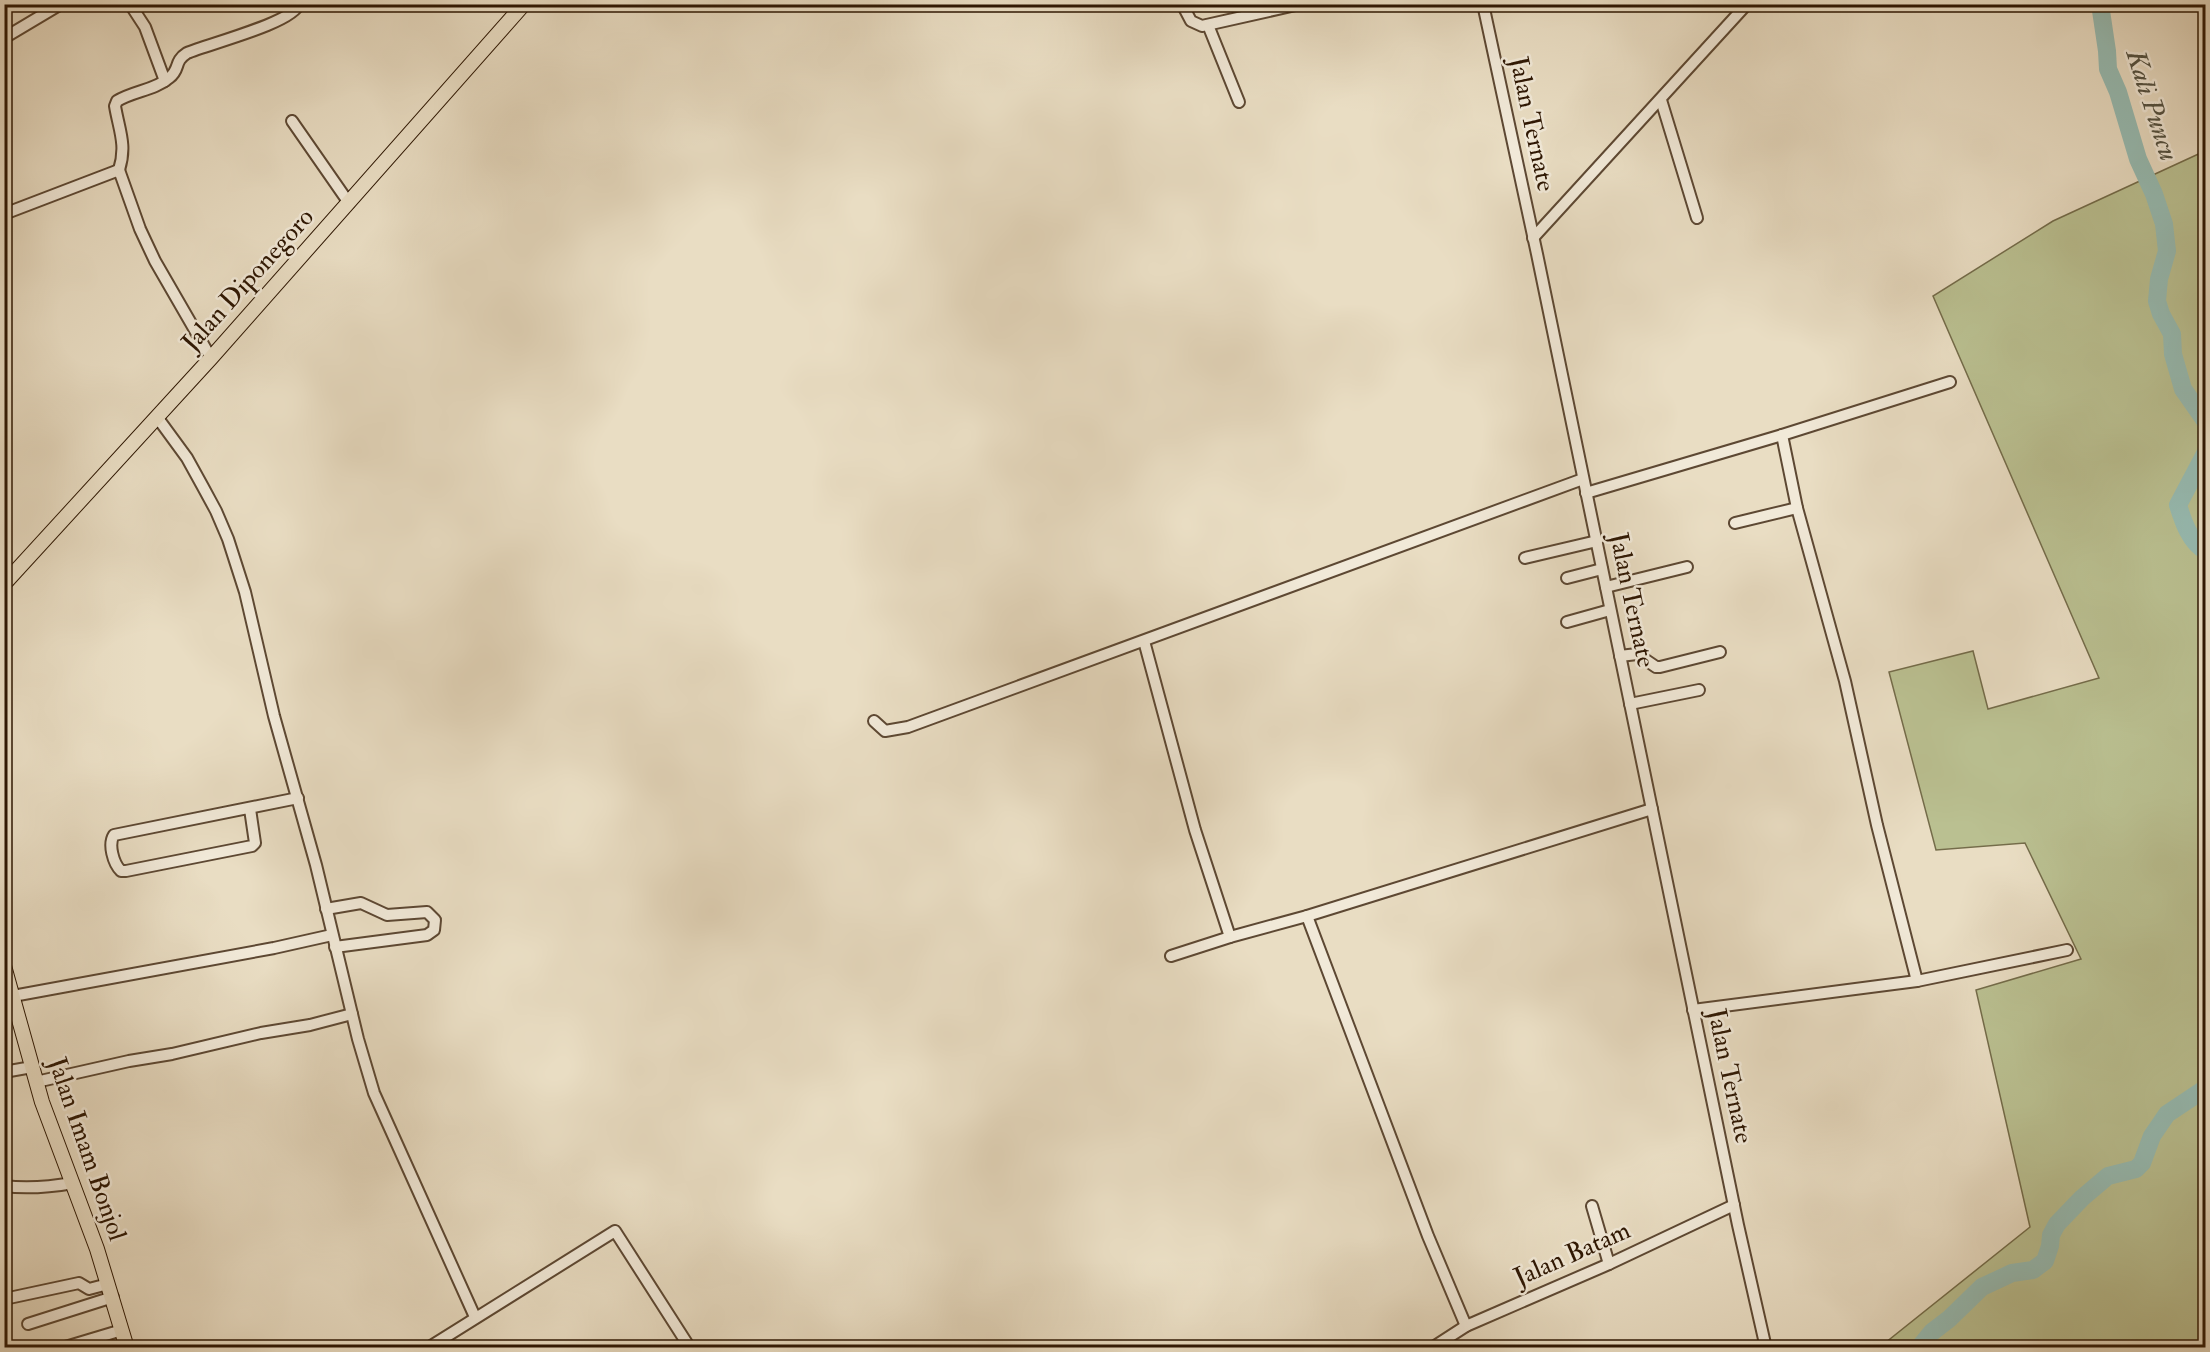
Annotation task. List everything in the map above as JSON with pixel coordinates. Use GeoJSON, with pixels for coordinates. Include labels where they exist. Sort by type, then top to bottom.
{"type":"FeatureCollection","features":[{"type":"Feature","properties":{"kind":"main road","name":"Jalan Diponegoro"},"geometry":{"type":"LineString","coordinates":[[4,584],[211,358],[349,203],[518,7]]}},
{"type":"Feature","properties":{"kind":"main road","name":"Jalan Imam Bonjol"},"geometry":{"type":"LineString","coordinates":[[4,966],[36,1082],[111,1291],[127,1347]]}},
{"type":"Feature","properties":{"kind":"street"},"geometry":{"type":"LineString","coordinates":[[4,38],[61,4]]}},
{"type":"Feature","properties":{"kind":"street"},"geometry":{"type":"LineString","coordinates":[[130,4],[145,27],[165,81]]}},
{"type":"Feature","properties":{"kind":"street"},"geometry":{"type":"LineString","coordinates":[[211,358],[155,261],[140,230],[118,171],[123,150],[122,134],[115,110],[116,104],[120,99],[165,81],[173,75],[178,58],[187,53],[277,21],[296,10],[298,4]]}},
{"type":"Feature","properties":{"kind":"street"},"geometry":{"type":"LineString","coordinates":[[1182,4],[1191,21],[1199,25],[1208,25],[1299,4]]}},
{"type":"Feature","properties":{"kind":"street","name":"Jalan Ternate"},"geometry":{"type":"LineString","coordinates":[[1483,4],[1734,1205],[1766,1347]]}},
{"type":"Feature","properties":{"kind":"street"},"geometry":{"type":"LineString","coordinates":[[1533,238],[1747,4]]}},
{"type":"Feature","properties":{"kind":"street"},"geometry":{"type":"LineString","coordinates":[[1208,25],[1239,102]]}},
{"type":"Feature","properties":{"kind":"street"},"geometry":{"type":"LineString","coordinates":[[1661,100],[1697,218]]}},
{"type":"Feature","properties":{"kind":"street"},"geometry":{"type":"LineString","coordinates":[[292,121],[349,203]]}},
{"type":"Feature","properties":{"kind":"street"},"geometry":{"type":"LineString","coordinates":[[4,214],[118,171]]}},
{"type":"Feature","properties":{"kind":"street"},"geometry":{"type":"LineString","coordinates":[[1586,493],[1950,382]]}},
{"type":"Feature","properties":{"kind":"street"},"geometry":{"type":"LineString","coordinates":[[157,417],[187,458],[216,511],[228,539],[298,798],[352,1014],[375,1093],[475,1317]]}},
{"type":"Feature","properties":{"kind":"street"},"geometry":{"type":"LineString","coordinates":[[1782,435],[1797,508],[1845,681],[1877,825],[1917,981]]}},
{"type":"Feature","properties":{"kind":"street"},"geometry":{"type":"LineString","coordinates":[[874,721],[885,731],[908,727],[1584,479]]}},
{"type":"Feature","properties":{"kind":"street"},"geometry":{"type":"LineString","coordinates":[[1735,523],[1797,508]]}},
{"type":"Feature","properties":{"kind":"street"},"geometry":{"type":"LineString","coordinates":[[1525,558],[1597,541]]}},
{"type":"Feature","properties":{"kind":"street"},"geometry":{"type":"LineString","coordinates":[[1606,587],[1687,567]]}},
{"type":"Feature","properties":{"kind":"street"},"geometry":{"type":"LineString","coordinates":[[1567,578],[1602,569]]}},
{"type":"Feature","properties":{"kind":"street"},"geometry":{"type":"LineString","coordinates":[[1568,622],[1610,610]]}},
{"type":"Feature","properties":{"kind":"street"},"geometry":{"type":"LineString","coordinates":[[1144,640],[1195,830],[1230,937]]}},
{"type":"Feature","properties":{"kind":"street"},"geometry":{"type":"LineString","coordinates":[[1620,656],[1637,654],[1656,667],[1660,667],[1720,652]]}},
{"type":"Feature","properties":{"kind":"street"},"geometry":{"type":"LineString","coordinates":[[1630,704],[1699,690]]}},
{"type":"Feature","properties":{"kind":"street"},"geometry":{"type":"LineString","coordinates":[[250,809],[255,836],[255,843],[252,846],[126,871],[121,871],[115,864],[111,841],[114,835],[298,798]]}},
{"type":"Feature","properties":{"kind":"street"},"geometry":{"type":"LineString","coordinates":[[1171,956],[1652,809]]}},
{"type":"Feature","properties":{"kind":"street"},"geometry":{"type":"LineString","coordinates":[[326,909],[361,903],[387,915],[427,912],[435,920],[434,930],[427,935],[335,946]]}},
{"type":"Feature","properties":{"kind":"street"},"geometry":{"type":"LineString","coordinates":[[1307,916],[1428,1236],[1466,1326]]}},
{"type":"Feature","properties":{"kind":"street"},"geometry":{"type":"LineString","coordinates":[[13,996],[274,948],[332,934]]}},
{"type":"Feature","properties":{"kind":"street"},"geometry":{"type":"LineString","coordinates":[[1693,1010],[1917,981],[2067,950]]}},
{"type":"Feature","properties":{"kind":"street"},"geometry":{"type":"LineString","coordinates":[[36,1082],[352,1014]]}},
{"type":"Feature","properties":{"kind":"street"},"geometry":{"type":"LineString","coordinates":[[4,1072],[32,1067]]}},
{"type":"Feature","properties":{"kind":"street"},"geometry":{"type":"LineString","coordinates":[[4,1186],[51,1187],[73,1183]]}},
{"type":"Feature","properties":{"kind":"street","name":"Jalan Batam"},"geometry":{"type":"LineString","coordinates":[[1432,1347],[1445,1344],[1466,1326],[1609,1264],[1734,1205]]}},
{"type":"Feature","properties":{"kind":"street"},"geometry":{"type":"LineString","coordinates":[[1592,1206],[1609,1264]]}},
{"type":"Feature","properties":{"kind":"street"},"geometry":{"type":"LineString","coordinates":[[428,1347],[615,1231],[690,1347]]}},
{"type":"Feature","properties":{"kind":"street"},"geometry":{"type":"LineString","coordinates":[[4,1296],[9,1298],[79,1283],[89,1289],[111,1291]]}},
{"type":"Feature","properties":{"kind":"street"},"geometry":{"type":"LineString","coordinates":[[28,1324],[111,1291]]}},
{"type":"Feature","properties":{"kind":"street"},"geometry":{"type":"LineString","coordinates":[[62,1347],[122,1330]]}},
{"type":"Feature","properties":{"kind":"green space"},"geometry":{"type":"Polygon","coordinates":[[[2205,151],[2205,1347],[1880,1347],[2030,1227],[1976,990],[2081,959],[2025,843],[1936,850],[1889,672],[1973,651],[1988,709],[2099,678],[1933,296],[2053,221],[2205,151]]]}},
{"type":"Feature","properties":{"kind":"waterway","name":"Kali Puncu"},"geometry":{"type":"LineString","coordinates":[[2100,4],[2108,69],[2118,92],[2138,159],[2154,194],[2164,224],[2167,251],[2159,279],[2157,301],[2172,334],[2173,354],[2183,389],[2206,422]]}},
{"type":"Feature","properties":{"kind":"waterway","name":"Kali Puncu"},"geometry":{"type":"LineString","coordinates":[[2206,452],[2178,505],[2191,537],[2206,551]]}},
{"type":"Feature","properties":{"kind":"waterway","name":"Kali Puncu"},"geometry":{"type":"LineString","coordinates":[[1919,1348],[1932,1332],[1982,1287],[2012,1273],[2033,1270],[2045,1261],[2051,1235],[2057,1224],[2108,1176],[2136,1169],[2142,1163],[2152,1136],[2167,1114],[2206,1088]]}}]}
